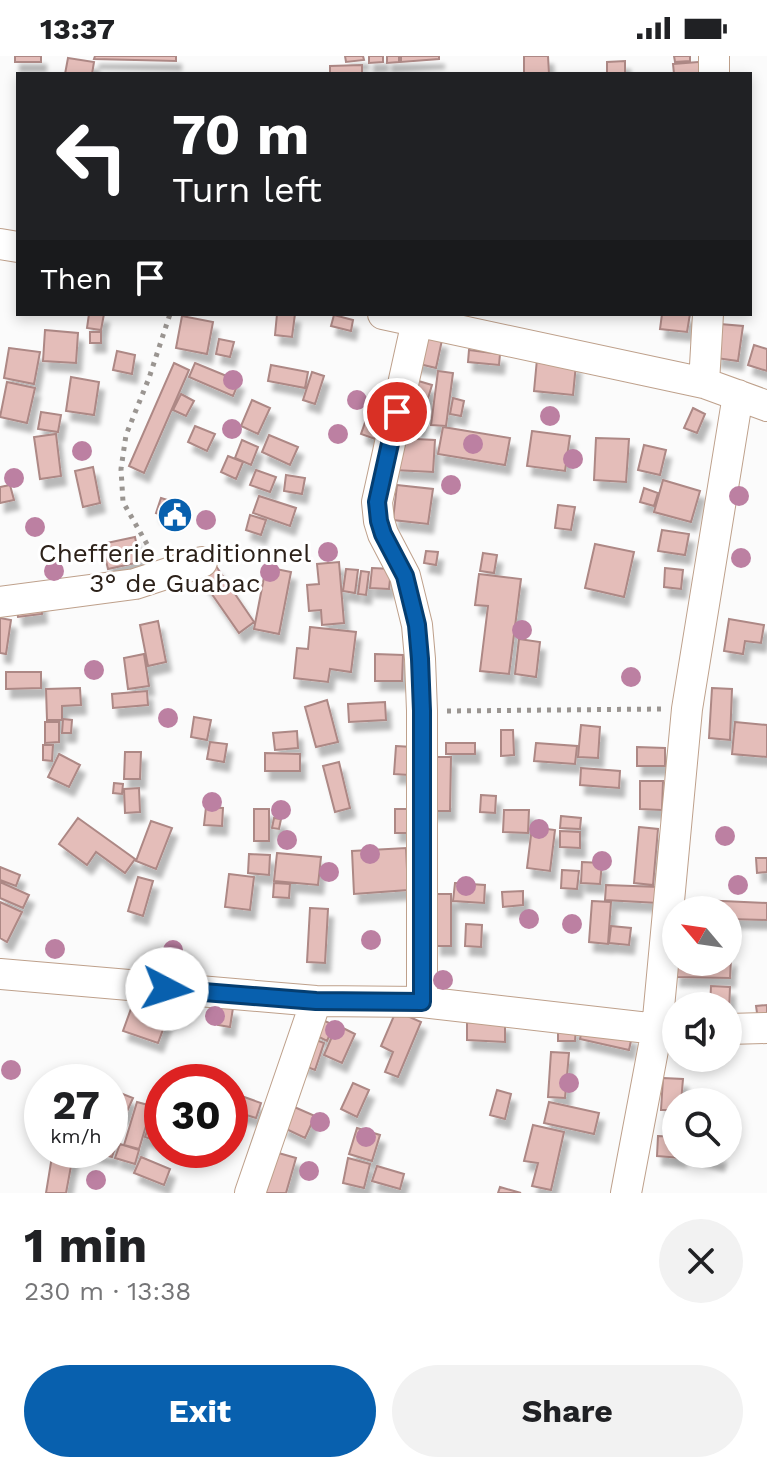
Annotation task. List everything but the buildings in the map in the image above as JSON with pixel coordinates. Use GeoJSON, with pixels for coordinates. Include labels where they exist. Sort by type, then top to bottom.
{"type":"FeatureCollection","features":[{"type":"Feature","properties":{"kind":"street"},"geometry":{"type":"LineString","coordinates":[[393,316],[704,383],[767,406]]}},
{"type":"Feature","properties":{"kind":"street"},"geometry":{"type":"LineString","coordinates":[[704,383],[708,316]]}},
{"type":"Feature","properties":{"kind":"street"},"geometry":{"type":"LineString","coordinates":[[417,321],[377,502],[383,534],[405,576],[417,625],[422,711],[422,1002]]}},
{"type":"Feature","properties":{"kind":"street"},"geometry":{"type":"LineString","coordinates":[[669,992],[687,709],[738,395]]}},
{"type":"Feature","properties":{"kind":"street"},"geometry":{"type":"LineString","coordinates":[[0,602],[135,584],[202,562]]}},
{"type":"Feature","properties":{"kind":"street"},"geometry":{"type":"LineString","coordinates":[[0,974],[316,1001],[422,1002],[662,1028]]}},
{"type":"Feature","properties":{"kind":"street"},"geometry":{"type":"LineString","coordinates":[[250,1193],[316,1001]]}},
{"type":"Feature","properties":{"kind":"street"},"geometry":{"type":"LineString","coordinates":[[742,1029],[767,1028]]}},
{"type":"Feature","properties":{"kind":"street"},"geometry":{"type":"LineString","coordinates":[[626,1193],[662,1049]]}},
{"type":"Feature","properties":{"kind":"path"},"geometry":{"type":"LineString","coordinates":[[164,574],[123,502],[121,469],[126,435],[169,316]]}},
{"type":"Feature","properties":{"kind":"path"},"geometry":{"type":"LineString","coordinates":[[422,711],[687,709]]}},
{"type":"Feature","properties":{"kind":"place","name":"Chefferie traditionnel 3° de Guabac"},"geometry":{"type":"Point","coordinates":[175,515]}},
{"type":"Feature","properties":{"kind":"route"},"geometry":{"type":"LineString","coordinates":[[167,989],[316,1001],[422,1002],[422,711],[417,625],[405,576],[383,534],[377,502],[397,412]]}}]}
